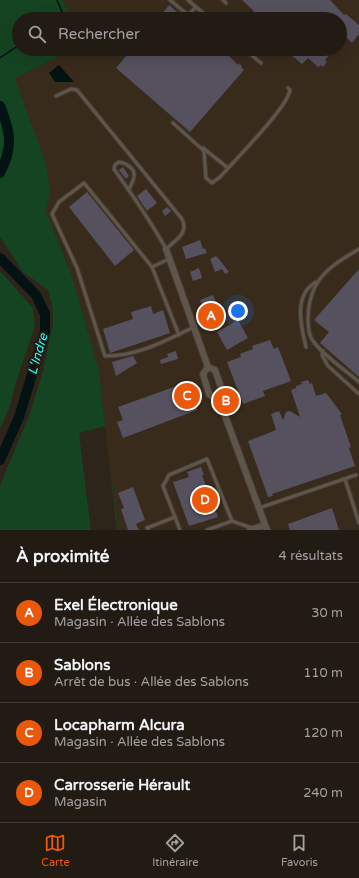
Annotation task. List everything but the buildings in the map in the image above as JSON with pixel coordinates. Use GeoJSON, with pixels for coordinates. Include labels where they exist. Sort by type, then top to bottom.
{"type":"FeatureCollection","features":[{"type":"Feature","properties":{"kind":"street"},"geometry":{"type":"LineString","coordinates":[[166,249],[208,367],[215,370],[222,390],[220,402],[266,527],[252,529]]}},
{"type":"Feature","properties":{"kind":"street"},"geometry":{"type":"LineString","coordinates":[[208,367],[203,374],[209,394],[220,402]]}},
{"type":"Feature","properties":{"kind":"lane"},"geometry":{"type":"LineString","coordinates":[[170,0],[184,12]]}},
{"type":"Feature","properties":{"kind":"lane"},"geometry":{"type":"LineString","coordinates":[[188,0],[202,12]]}},
{"type":"Feature","properties":{"kind":"lane"},"geometry":{"type":"LineString","coordinates":[[223,0],[226,3]]}},
{"type":"Feature","properties":{"kind":"lane"},"geometry":{"type":"LineString","coordinates":[[191,12],[196,7]]}},
{"type":"Feature","properties":{"kind":"lane"},"geometry":{"type":"LineString","coordinates":[[252,56],[260,63]]}},
{"type":"Feature","properties":{"kind":"lane"},"geometry":{"type":"LineString","coordinates":[[200,145],[204,151],[205,171],[209,182],[215,182],[279,110],[289,93],[288,88]]}},
{"type":"Feature","properties":{"kind":"lane"},"geometry":{"type":"LineString","coordinates":[[56,96],[71,89],[77,90],[182,219],[185,225],[183,233],[166,249],[150,220],[129,190],[114,168],[119,162],[126,163],[132,170],[134,176],[129,190]]}},
{"type":"Feature","properties":{"kind":"lane"},"geometry":{"type":"LineString","coordinates":[[173,123],[228,168]]}},
{"type":"Feature","properties":{"kind":"lane"},"geometry":{"type":"LineString","coordinates":[[179,335],[152,268],[84,183],[59,202],[52,214],[77,268],[105,356],[116,356],[140,351],[179,335],[194,327]]}},
{"type":"Feature","properties":{"kind":"lane"},"geometry":{"type":"LineString","coordinates":[[306,348],[300,310],[302,299],[308,287],[316,282],[338,261],[359,248]]}},
{"type":"Feature","properties":{"kind":"lane"},"geometry":{"type":"LineString","coordinates":[[152,268],[170,259]]}},
{"type":"Feature","properties":{"kind":"lane"},"geometry":{"type":"LineString","coordinates":[[316,282],[308,304],[308,325],[312,340],[359,382]]}},
{"type":"Feature","properties":{"kind":"lane"},"geometry":{"type":"LineString","coordinates":[[323,351],[322,355],[328,366],[359,394]]}},
{"type":"Feature","properties":{"kind":"lane"},"geometry":{"type":"LineString","coordinates":[[180,530],[164,486],[169,475],[207,459],[232,521]]}},
{"type":"Feature","properties":{"kind":"lane"},"geometry":{"type":"LineString","coordinates":[[259,509],[356,475]]}},
{"type":"Feature","properties":{"kind":"lane"},"geometry":{"type":"LineString","coordinates":[[345,479],[359,523]]}},
{"type":"Feature","properties":{"kind":"lane"},"geometry":{"type":"LineString","coordinates":[[148,530],[147,528],[175,517]]}},
{"type":"Feature","properties":{"kind":"lane"},"geometry":{"type":"LineString","coordinates":[[207,530],[232,521],[252,529]]}},
{"type":"Feature","properties":{"kind":"shaded area"},"geometry":{"type":"Polygon","coordinates":[[[62,0],[359,0],[359,530],[119,530],[109,462],[99,371],[72,276],[46,211],[50,191],[46,164],[15,78],[57,56],[347,56],[347,12],[68,12],[62,0]]]}},
{"type":"Feature","properties":{"kind":"shaded area"},"geometry":{"type":"Polygon","coordinates":[[[59,65],[74,82],[55,82],[49,73],[59,65]]]}},
{"type":"Feature","properties":{"kind":"green space"},"geometry":{"type":"Polygon","coordinates":[[[0,0],[62,0],[69,12],[12,12],[12,56],[57,56],[15,78],[46,164],[50,191],[46,211],[72,276],[99,371],[105,426],[79,433],[91,530],[0,530],[0,485],[29,416],[43,371],[53,323],[52,304],[48,290],[23,272],[0,237],[0,0]]]}},
{"type":"Feature","properties":{"kind":"green space"},"geometry":{"type":"Polygon","coordinates":[[[0,271],[33,308],[35,326],[16,382],[9,409],[0,429],[0,271]]]}},
{"type":"Feature","properties":{"kind":"green space"},"geometry":{"type":"Polygon","coordinates":[[[109,462],[119,530],[117,530],[109,462]]]}},
{"type":"Feature","properties":{"kind":"waterway"},"geometry":{"type":"LineString","coordinates":[[57,0],[62,12]]}},
{"type":"Feature","properties":{"kind":"waterway"},"geometry":{"type":"LineString","coordinates":[[0,58],[12,50]]}},
{"type":"Feature","properties":{"kind":"waterway"},"geometry":{"type":"LineString","coordinates":[[0,106],[4,115],[9,140],[7,156],[0,173]]}},
{"type":"Feature","properties":{"kind":"waterway","name":"L'Indre"},"geometry":{"type":"LineString","coordinates":[[0,258],[36,295],[45,314],[45,332],[19,417],[0,460]]}},
{"type":"Feature","properties":{"kind":"place","name":"Exel Électronique"},"geometry":{"type":"Point","coordinates":[211,316]}},
{"type":"Feature","properties":{"kind":"place","name":"Locapharm Alcura"},"geometry":{"type":"Point","coordinates":[187,396]}},
{"type":"Feature","properties":{"kind":"place","name":"Sablons"},"geometry":{"type":"Point","coordinates":[226,401]}},
{"type":"Feature","properties":{"kind":"place","name":"Carrosserie Hérault"},"geometry":{"type":"Point","coordinates":[205,500]}}]}
